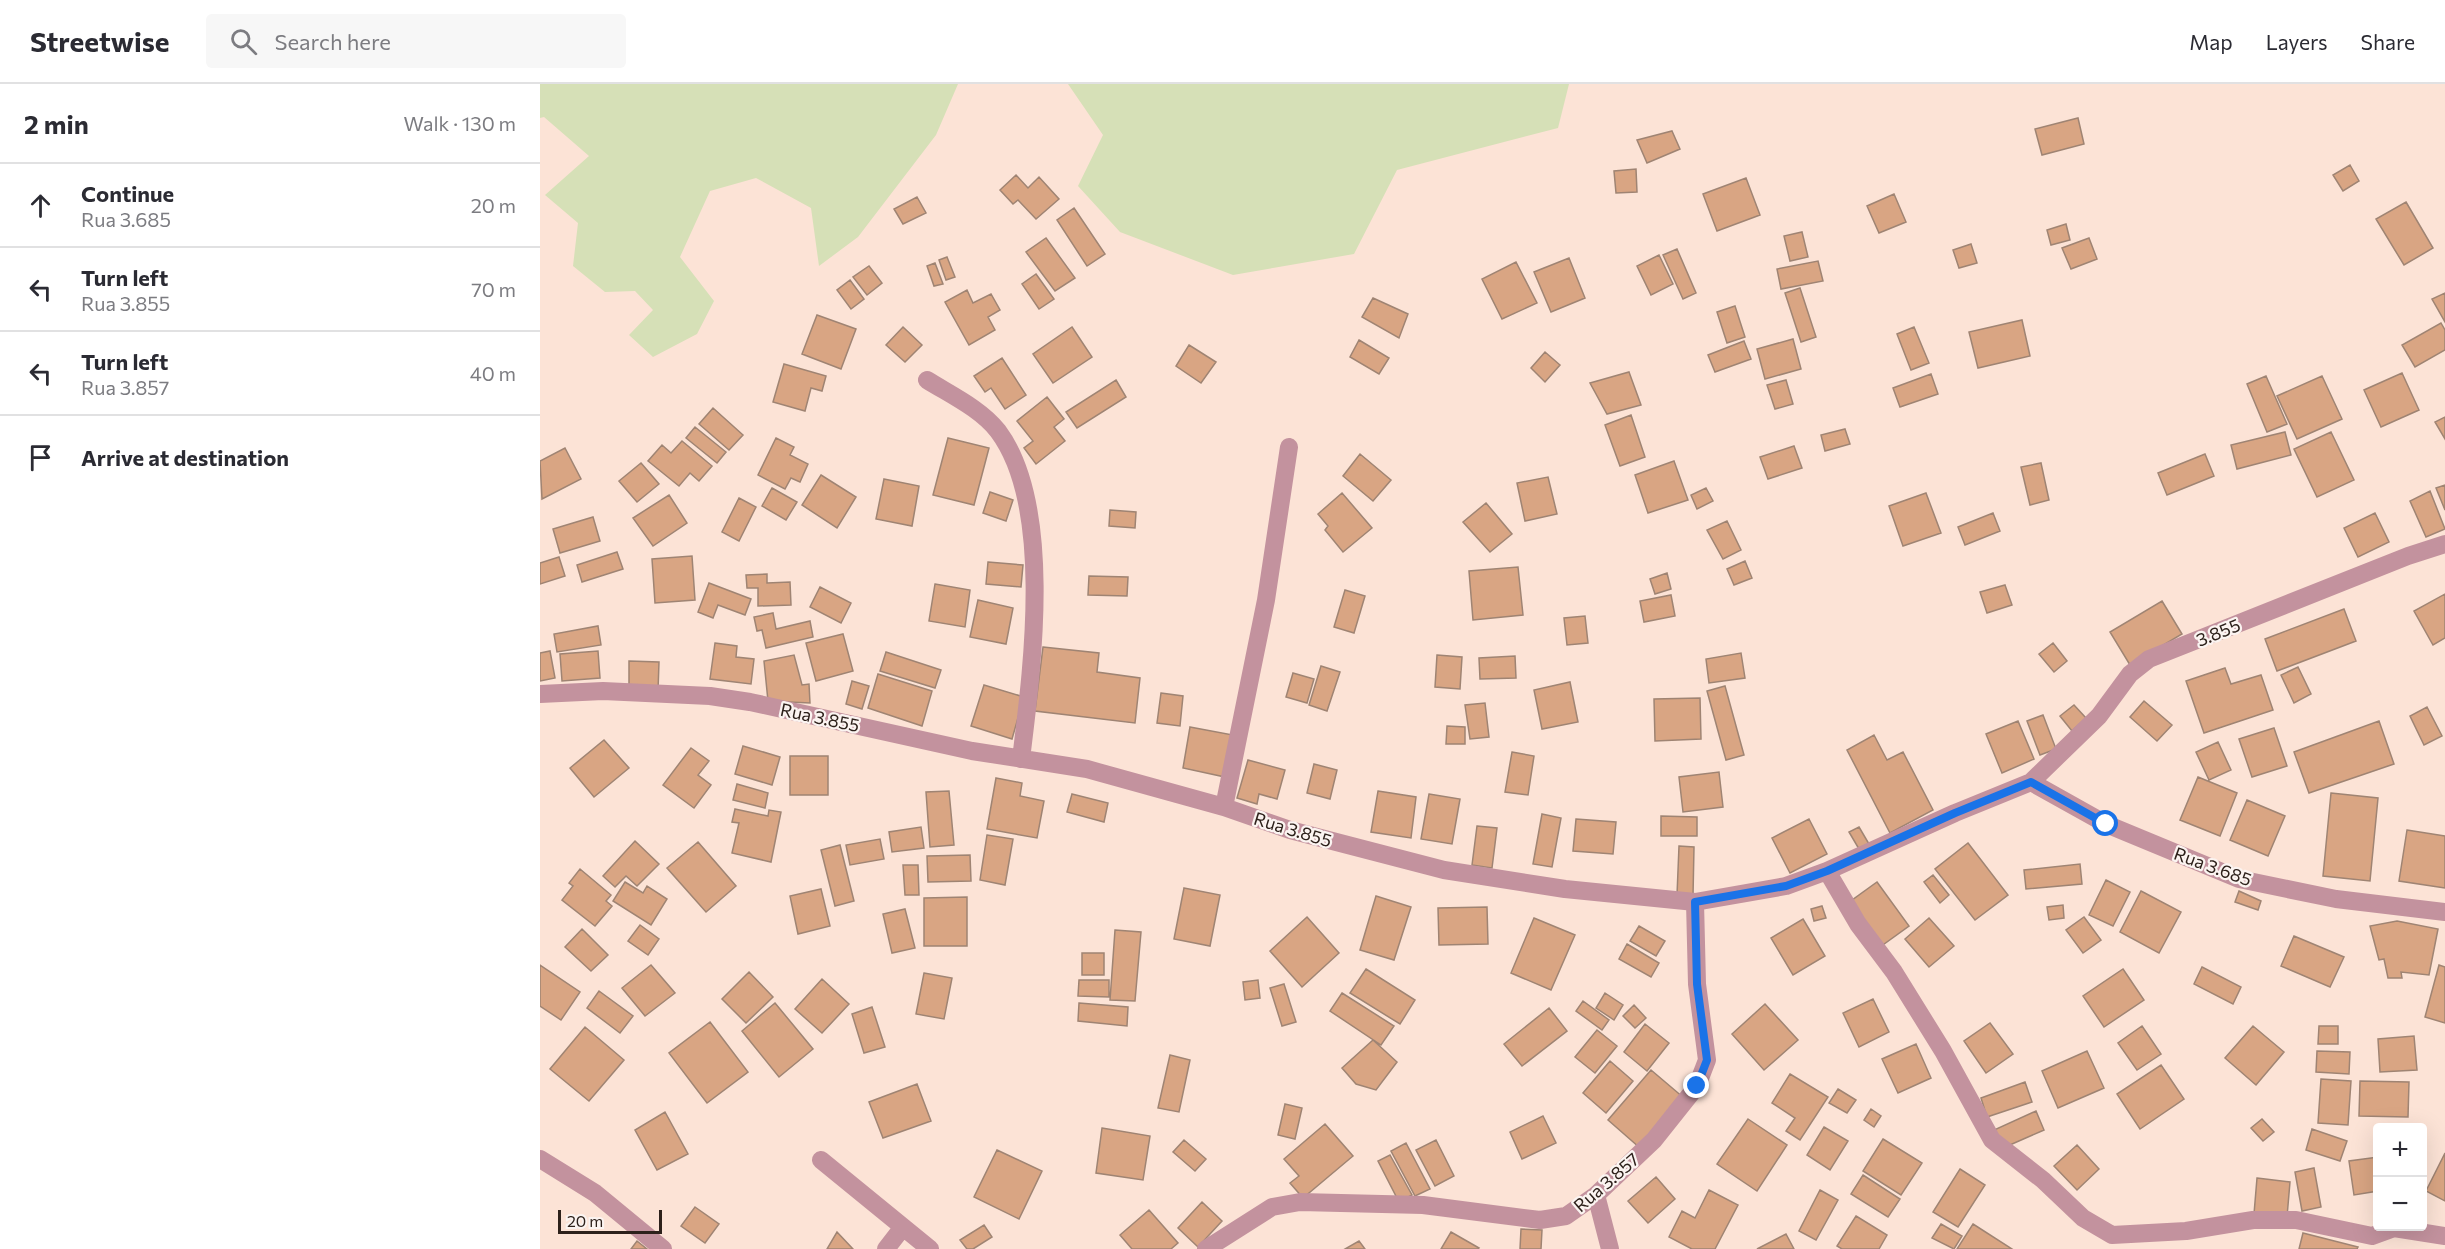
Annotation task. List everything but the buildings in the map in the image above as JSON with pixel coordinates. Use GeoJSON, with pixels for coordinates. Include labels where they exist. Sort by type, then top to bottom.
{"type":"FeatureCollection","features":[{"type":"Feature","properties":{"kind":"street"},"geometry":{"type":"LineString","coordinates":[[927,380],[972,408],[997,430],[1020,472],[1029,527],[1034,587],[1032,671],[1022,759]]}},
{"type":"Feature","properties":{"kind":"street"},"geometry":{"type":"LineString","coordinates":[[1224,807],[1266,600],[1289,447]]}},
{"type":"Feature","properties":{"kind":"street","name":"3.855"},"geometry":{"type":"LineString","coordinates":[[2031,782],[2099,716],[2130,674],[2149,659],[2408,556],[2445,544]]}},
{"type":"Feature","properties":{"kind":"street","name":"Rua 3.855"},"geometry":{"type":"LineString","coordinates":[[540,694],[603,691],[710,696],[1022,759],[1087,769],[1224,807],[1290,830],[1444,870],[1565,889],[1695,902],[1786,886],[1827,871],[1955,813],[2031,782]]}},
{"type":"Feature","properties":{"kind":"street","name":"Rua 3.685"},"geometry":{"type":"LineString","coordinates":[[2031,782],[2106,824],[2239,879],[2336,899],[2445,912]]}},
{"type":"Feature","properties":{"kind":"street"},"geometry":{"type":"LineString","coordinates":[[1827,871],[1858,924],[1894,972],[1943,1051],[1992,1140],[2043,1180],[2083,1218],[2112,1235],[2186,1231],[2253,1220],[2296,1220],[2371,1242],[2394,1228],[2445,1236]]}},
{"type":"Feature","properties":{"kind":"street","name":"Rua 3.857"},"geometry":{"type":"LineString","coordinates":[[1206,1249],[1272,1207],[1300,1202],[1423,1205],[1540,1220],[1566,1216],[1596,1195],[1654,1140],[1697,1086],[1707,1060],[1697,984],[1695,902]]}},
{"type":"Feature","properties":{"kind":"street"},"geometry":{"type":"LineString","coordinates":[[540,1159],[595,1193],[663,1249]]}},
{"type":"Feature","properties":{"kind":"street"},"geometry":{"type":"LineString","coordinates":[[821,1160],[930,1249]]}},
{"type":"Feature","properties":{"kind":"street"},"geometry":{"type":"LineString","coordinates":[[1596,1195],[1610,1249]]}},
{"type":"Feature","properties":{"kind":"street"},"geometry":{"type":"LineString","coordinates":[[886,1249],[903,1227]]}},
{"type":"Feature","properties":{"kind":"green space"},"geometry":{"type":"Polygon","coordinates":[[[540,84],[958,84],[936,135],[858,237],[819,266],[811,208],[756,178],[710,191],[680,257],[714,301],[697,334],[653,357],[629,335],[653,310],[635,291],[605,292],[573,266],[578,223],[545,195],[589,156],[544,117],[540,118],[540,84]]]}},
{"type":"Feature","properties":{"kind":"green space"},"geometry":{"type":"Polygon","coordinates":[[[1068,84],[1569,84],[1558,128],[1397,170],[1354,254],[1233,275],[1120,232],[1078,186],[1103,135],[1068,84]]]}},
{"type":"Feature","properties":{"kind":"route"},"geometry":{"type":"LineString","coordinates":[[1697,1086],[1707,1060],[1697,984],[1695,902],[1786,886],[1827,871],[1955,813],[2031,782],[2106,824]]}}]}
